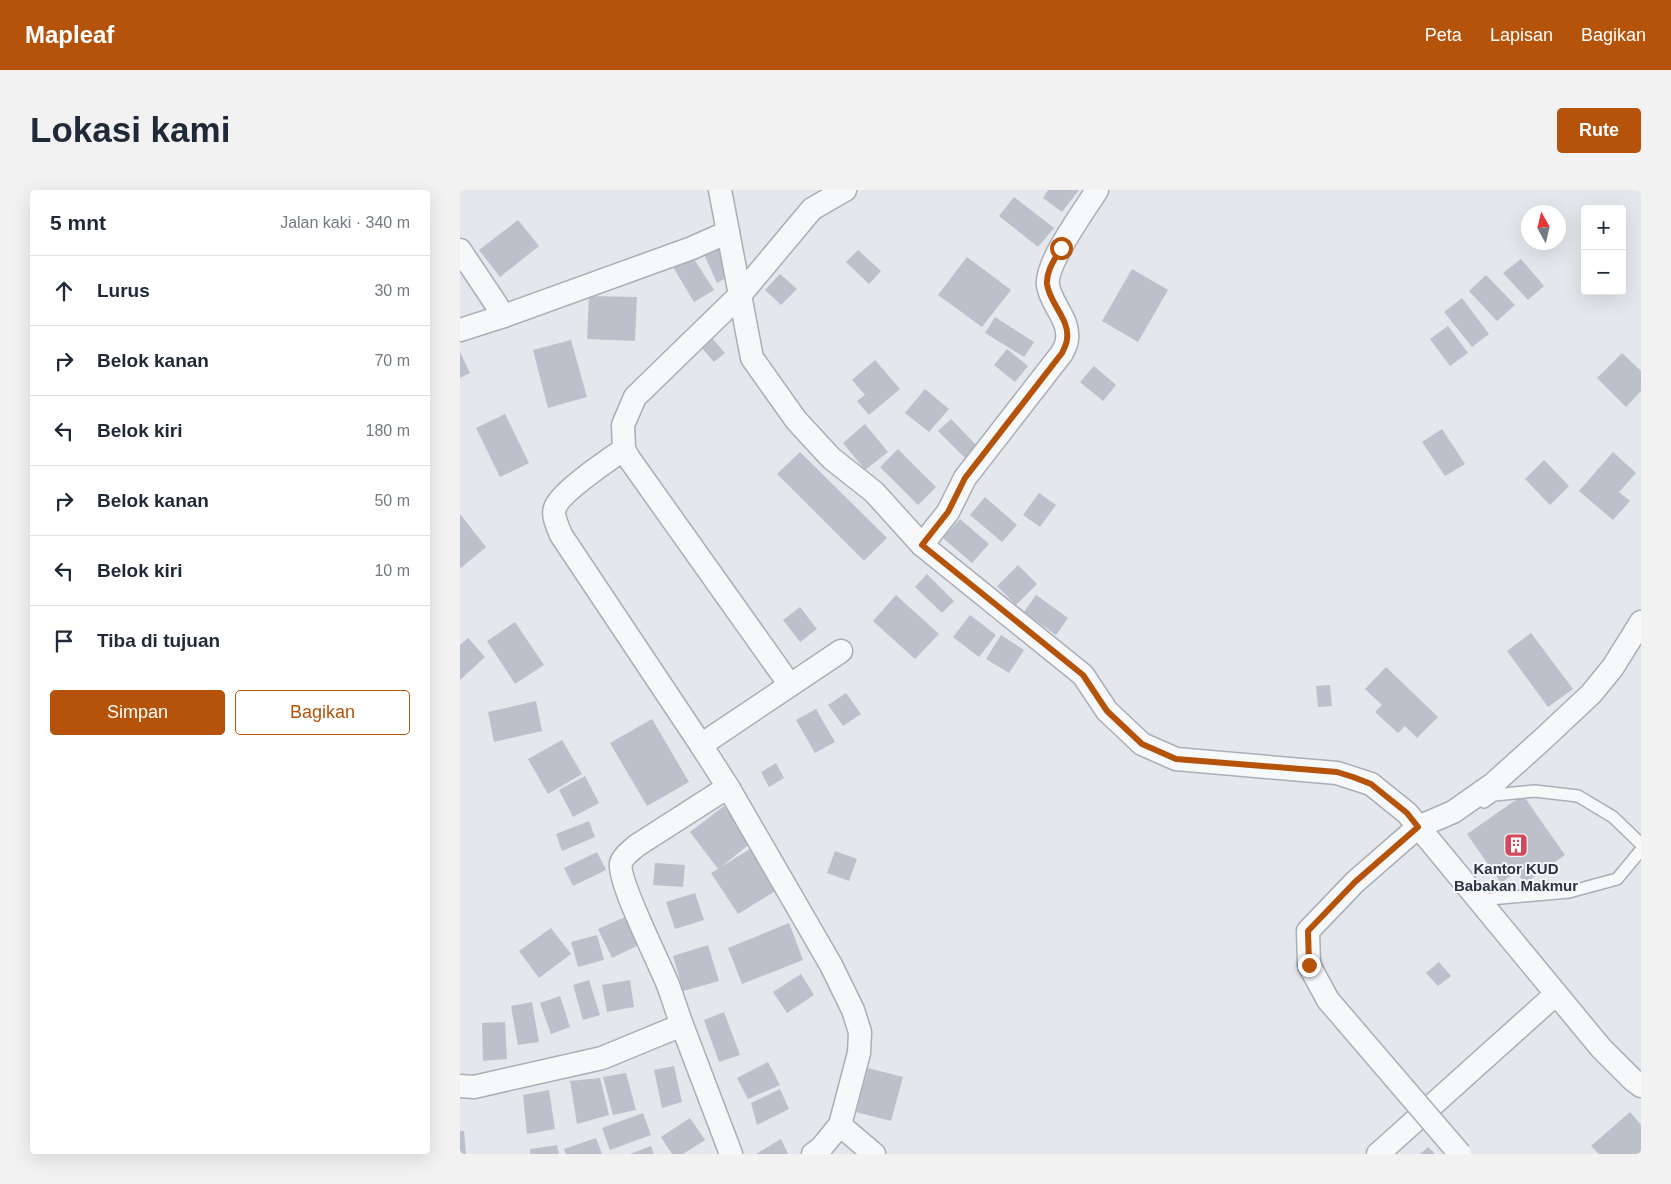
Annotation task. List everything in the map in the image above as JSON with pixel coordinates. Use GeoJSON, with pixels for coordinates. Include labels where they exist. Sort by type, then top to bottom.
{"type":"FeatureCollection","features":[{"type":"Feature","properties":{"kind":"street"},"geometry":{"type":"LineString","coordinates":[[720,190],[752,358],[796,420],[831,458],[874,492],[922,545],[1083,675],[1107,711],[1142,744],[1176,759],[1337,772],[1371,784],[1420,826],[1601,1048],[1641,1086]]}},
{"type":"Feature","properties":{"kind":"street"},"geometry":{"type":"LineString","coordinates":[[790,685],[624,448],[623,425],[635,397],[741,294],[812,209],[845,190]]}},
{"type":"Feature","properties":{"kind":"street"},"geometry":{"type":"LineString","coordinates":[[922,545],[948,512],[965,478],[1062,353],[1068,338],[1067,328],[1051,299],[1047,284],[1050,267],[1097,190]]}},
{"type":"Feature","properties":{"kind":"street"},"geometry":{"type":"LineString","coordinates":[[460,330],[692,248],[728,232]]}},
{"type":"Feature","properties":{"kind":"street"},"geometry":{"type":"LineString","coordinates":[[460,250],[504,316]]}},
{"type":"Feature","properties":{"kind":"street"},"geometry":{"type":"LineString","coordinates":[[624,448],[561,498],[554,509],[556,522],[561,535],[728,787],[831,965],[853,1010],[860,1032],[859,1053],[840,1125],[821,1148],[813,1154]]}},
{"type":"Feature","properties":{"kind":"street"},"geometry":{"type":"LineString","coordinates":[[1460,1154],[1328,1000],[1309,965],[1308,931],[1355,882],[1420,826],[1453,812],[1493,784],[1543,739],[1591,694],[1614,667],[1641,622]]}},
{"type":"Feature","properties":{"kind":"street"},"geometry":{"type":"LineString","coordinates":[[701,745],[841,651]]}},
{"type":"Feature","properties":{"kind":"street"},"geometry":{"type":"LineString","coordinates":[[728,787],[636,846],[624,858],[621,864],[621,871],[628,892],[668,985],[731,1154]]}},
{"type":"Feature","properties":{"kind":"street"},"geometry":{"type":"LineString","coordinates":[[1378,1154],[1556,994]]}},
{"type":"Feature","properties":{"kind":"street"},"geometry":{"type":"LineString","coordinates":[[460,1086],[474,1087],[602,1058],[682,1025]]}},
{"type":"Feature","properties":{"kind":"street"},"geometry":{"type":"LineString","coordinates":[[840,1125],[874,1154]]}},
{"type":"Feature","properties":{"kind":"lane"},"geometry":{"type":"LineString","coordinates":[[1420,826],[1449,821],[1469,812],[1494,795],[1536,791],[1578,796],[1613,817],[1641,844]]}},
{"type":"Feature","properties":{"kind":"lane"},"geometry":{"type":"LineString","coordinates":[[1479,900],[1569,892],[1617,879],[1641,850]]}},
{"type":"Feature","properties":{"kind":"building"},"geometry":{"type":"Polygon","coordinates":[[[1048,190],[1079,190],[1062,212],[1043,198],[1048,190]]]}},
{"type":"Feature","properties":{"kind":"building"},"geometry":{"type":"Polygon","coordinates":[[[1014,197],[1054,228],[1038,247],[999,216],[1014,197]]]}},
{"type":"Feature","properties":{"kind":"building"},"geometry":{"type":"Polygon","coordinates":[[[518,220],[539,246],[500,277],[479,250],[518,220]]]}},
{"type":"Feature","properties":{"kind":"building"},"geometry":{"type":"Polygon","coordinates":[[[720,239],[729,276],[717,283],[702,250],[720,239]]]}},
{"type":"Feature","properties":{"kind":"building"},"geometry":{"type":"Polygon","coordinates":[[[858,250],[881,271],[869,284],[846,262],[858,250]]]}},
{"type":"Feature","properties":{"kind":"building"},"geometry":{"type":"Polygon","coordinates":[[[690,253],[714,290],[694,302],[670,262],[690,253]]]}},
{"type":"Feature","properties":{"kind":"building"},"geometry":{"type":"Polygon","coordinates":[[[967,257],[1011,290],[982,327],[938,295],[967,257]]]}},
{"type":"Feature","properties":{"kind":"building"},"geometry":{"type":"Polygon","coordinates":[[[1521,259],[1544,286],[1528,300],[1503,273],[1521,259]]]}},
{"type":"Feature","properties":{"kind":"building"},"geometry":{"type":"Polygon","coordinates":[[[1132,269],[1168,290],[1138,342],[1102,321],[1132,269]]]}},
{"type":"Feature","properties":{"kind":"building"},"geometry":{"type":"Polygon","coordinates":[[[780,274],[797,289],[781,305],[765,290],[780,274]]]}},
{"type":"Feature","properties":{"kind":"building"},"geometry":{"type":"Polygon","coordinates":[[[1486,275],[1515,305],[1497,321],[1469,291],[1486,275]]]}},
{"type":"Feature","properties":{"kind":"building"},"geometry":{"type":"Polygon","coordinates":[[[589,296],[637,297],[635,341],[587,339],[589,296]]]}},
{"type":"Feature","properties":{"kind":"building"},"geometry":{"type":"Polygon","coordinates":[[[1462,298],[1489,334],[1472,347],[1444,312],[1462,298]]]}},
{"type":"Feature","properties":{"kind":"building"},"geometry":{"type":"Polygon","coordinates":[[[995,317],[1034,342],[1024,357],[985,333],[995,317]]]}},
{"type":"Feature","properties":{"kind":"building"},"geometry":{"type":"Polygon","coordinates":[[[1448,326],[1468,353],[1450,366],[1430,339],[1448,326]]]}},
{"type":"Feature","properties":{"kind":"building"},"geometry":{"type":"Polygon","coordinates":[[[712,338],[725,353],[714,362],[701,347],[712,338]]]}},
{"type":"Feature","properties":{"kind":"building"},"geometry":{"type":"Polygon","coordinates":[[[571,340],[587,397],[548,408],[533,350],[571,340]]]}},
{"type":"Feature","properties":{"kind":"building"},"geometry":{"type":"Polygon","coordinates":[[[1007,349],[1028,366],[1015,382],[994,365],[1007,349]]]}},
{"type":"Feature","properties":{"kind":"building"},"geometry":{"type":"Polygon","coordinates":[[[460,352],[470,373],[460,378],[460,352]]]}},
{"type":"Feature","properties":{"kind":"building"},"geometry":{"type":"Polygon","coordinates":[[[1622,353],[1641,371],[1641,391],[1626,407],[1597,378],[1622,353]]]}},
{"type":"Feature","properties":{"kind":"building"},"geometry":{"type":"Polygon","coordinates":[[[875,360],[900,389],[869,415],[857,401],[865,395],[852,380],[875,360]]]}},
{"type":"Feature","properties":{"kind":"building"},"geometry":{"type":"Polygon","coordinates":[[[1094,366],[1116,385],[1103,401],[1080,382],[1094,366]]]}},
{"type":"Feature","properties":{"kind":"building"},"geometry":{"type":"Polygon","coordinates":[[[925,389],[949,409],[929,432],[905,413],[925,389]]]}},
{"type":"Feature","properties":{"kind":"building"},"geometry":{"type":"Polygon","coordinates":[[[505,414],[529,463],[500,477],[476,428],[505,414]]]}},
{"type":"Feature","properties":{"kind":"building"},"geometry":{"type":"Polygon","coordinates":[[[951,419],[977,446],[965,458],[938,431],[951,419]]]}},
{"type":"Feature","properties":{"kind":"building"},"geometry":{"type":"Polygon","coordinates":[[[865,424],[888,452],[865,470],[843,443],[865,424]]]}},
{"type":"Feature","properties":{"kind":"building"},"geometry":{"type":"Polygon","coordinates":[[[1442,429],[1465,464],[1445,476],[1422,442],[1442,429]]]}},
{"type":"Feature","properties":{"kind":"building"},"geometry":{"type":"Polygon","coordinates":[[[898,449],[936,487],[918,505],[880,467],[898,449]]]}},
{"type":"Feature","properties":{"kind":"building"},"geometry":{"type":"Polygon","coordinates":[[[800,452],[887,538],[864,561],[777,474],[800,452]]]}},
{"type":"Feature","properties":{"kind":"building"},"geometry":{"type":"Polygon","coordinates":[[[1613,452],[1636,473],[1619,492],[1630,501],[1613,520],[1579,491],[1613,452]]]}},
{"type":"Feature","properties":{"kind":"building"},"geometry":{"type":"Polygon","coordinates":[[[1544,460],[1569,486],[1550,505],[1525,479],[1544,460]]]}},
{"type":"Feature","properties":{"kind":"building"},"geometry":{"type":"Polygon","coordinates":[[[1039,493],[1056,505],[1040,527],[1023,515],[1039,493]]]}},
{"type":"Feature","properties":{"kind":"building"},"geometry":{"type":"Polygon","coordinates":[[[985,497],[1017,525],[1002,542],[970,515],[985,497]]]}},
{"type":"Feature","properties":{"kind":"building"},"geometry":{"type":"Polygon","coordinates":[[[460,514],[486,547],[461,568],[460,567],[460,514]]]}},
{"type":"Feature","properties":{"kind":"building"},"geometry":{"type":"Polygon","coordinates":[[[960,519],[989,544],[972,563],[943,538],[960,519]]]}},
{"type":"Feature","properties":{"kind":"building"},"geometry":{"type":"Polygon","coordinates":[[[1018,565],[1037,584],[1016,605],[997,586],[1018,565]]]}},
{"type":"Feature","properties":{"kind":"building"},"geometry":{"type":"Polygon","coordinates":[[[927,574],[954,601],[942,613],[915,587],[927,574]]]}},
{"type":"Feature","properties":{"kind":"building"},"geometry":{"type":"Polygon","coordinates":[[[896,595],[939,634],[915,659],[873,621],[896,595]]]}},
{"type":"Feature","properties":{"kind":"building"},"geometry":{"type":"Polygon","coordinates":[[[1036,595],[1068,618],[1056,635],[1024,612],[1036,595]]]}},
{"type":"Feature","properties":{"kind":"building"},"geometry":{"type":"Polygon","coordinates":[[[800,607],[817,629],[800,642],[783,620],[800,607]]]}},
{"type":"Feature","properties":{"kind":"building"},"geometry":{"type":"Polygon","coordinates":[[[970,615],[996,635],[979,657],[953,637],[970,615]]]}},
{"type":"Feature","properties":{"kind":"building"},"geometry":{"type":"Polygon","coordinates":[[[515,622],[544,665],[515,684],[487,641],[515,622]]]}},
{"type":"Feature","properties":{"kind":"building"},"geometry":{"type":"Polygon","coordinates":[[[1531,633],[1573,689],[1548,707],[1507,651],[1531,633]]]}},
{"type":"Feature","properties":{"kind":"building"},"geometry":{"type":"Polygon","coordinates":[[[1001,635],[1024,650],[1009,673],[986,659],[1001,635]]]}},
{"type":"Feature","properties":{"kind":"building"},"geometry":{"type":"Polygon","coordinates":[[[468,638],[485,657],[460,680],[460,645],[468,638]]]}},
{"type":"Feature","properties":{"kind":"building"},"geometry":{"type":"Polygon","coordinates":[[[1386,667],[1438,717],[1417,738],[1405,726],[1398,733],[1375,712],[1382,705],[1365,689],[1386,667]]]}},
{"type":"Feature","properties":{"kind":"building"},"geometry":{"type":"Polygon","coordinates":[[[1330,685],[1332,706],[1318,707],[1316,686],[1330,685]]]}},
{"type":"Feature","properties":{"kind":"building"},"geometry":{"type":"Polygon","coordinates":[[[846,693],[861,714],[843,726],[828,705],[846,693]]]}},
{"type":"Feature","properties":{"kind":"building"},"geometry":{"type":"Polygon","coordinates":[[[536,701],[542,731],[494,742],[488,712],[536,701]]]}},
{"type":"Feature","properties":{"kind":"building"},"geometry":{"type":"Polygon","coordinates":[[[816,709],[835,742],[815,753],[796,720],[816,709]]]}},
{"type":"Feature","properties":{"kind":"building"},"geometry":{"type":"Polygon","coordinates":[[[652,719],[689,782],[647,806],[610,743],[652,719]]]}},
{"type":"Feature","properties":{"kind":"building"},"geometry":{"type":"Polygon","coordinates":[[[562,740],[582,774],[548,794],[528,759],[562,740]]]}},
{"type":"Feature","properties":{"kind":"building"},"geometry":{"type":"Polygon","coordinates":[[[776,763],[784,778],[769,787],[761,772],[776,763]]]}},
{"type":"Feature","properties":{"kind":"building"},"geometry":{"type":"Polygon","coordinates":[[[585,776],[599,803],[573,817],[559,790],[585,776]]]}},
{"type":"Feature","properties":{"kind":"building","name":"Kantor KUD Babakan Makmur"},"geometry":{"type":"Polygon","coordinates":[[[1523,795],[1565,855],[1525,883],[1516,872],[1501,883],[1467,834],[1523,795]]]}},
{"type":"Feature","properties":{"kind":"building"},"geometry":{"type":"Polygon","coordinates":[[[724,806],[752,842],[721,867],[753,847],[780,888],[738,914],[711,873],[718,869],[690,832],[724,806]]]}},
{"type":"Feature","properties":{"kind":"building"},"geometry":{"type":"Polygon","coordinates":[[[589,821],[595,837],[562,851],[556,834],[589,821]]]}},
{"type":"Feature","properties":{"kind":"building"},"geometry":{"type":"Polygon","coordinates":[[[835,851],[857,859],[849,881],[827,873],[835,851]]]}},
{"type":"Feature","properties":{"kind":"building"},"geometry":{"type":"Polygon","coordinates":[[[597,852],[606,870],[573,886],[564,868],[597,852]]]}},
{"type":"Feature","properties":{"kind":"building"},"geometry":{"type":"Polygon","coordinates":[[[655,863],[685,865],[683,887],[653,885],[655,863]]]}},
{"type":"Feature","properties":{"kind":"building"},"geometry":{"type":"Polygon","coordinates":[[[695,893],[704,920],[675,929],[666,902],[695,893]]]}},
{"type":"Feature","properties":{"kind":"building"},"geometry":{"type":"Polygon","coordinates":[[[632,914],[645,942],[612,958],[598,929],[632,914]]]}},
{"type":"Feature","properties":{"kind":"building"},"geometry":{"type":"Polygon","coordinates":[[[789,923],[803,960],[742,984],[728,948],[789,923]]]}},
{"type":"Feature","properties":{"kind":"building"},"geometry":{"type":"Polygon","coordinates":[[[551,928],[571,954],[539,978],[519,951],[551,928]]]}},
{"type":"Feature","properties":{"kind":"building"},"geometry":{"type":"Polygon","coordinates":[[[597,935],[604,960],[578,967],[571,942],[597,935]]]}},
{"type":"Feature","properties":{"kind":"building"},"geometry":{"type":"Polygon","coordinates":[[[708,945],[719,981],[683,991],[673,956],[708,945]]]}},
{"type":"Feature","properties":{"kind":"building"},"geometry":{"type":"Polygon","coordinates":[[[1439,962],[1451,976],[1438,986],[1426,973],[1439,962]]]}},
{"type":"Feature","properties":{"kind":"building"},"geometry":{"type":"Polygon","coordinates":[[[801,974],[814,995],[787,1013],[773,992],[801,974]]]}},
{"type":"Feature","properties":{"kind":"building"},"geometry":{"type":"Polygon","coordinates":[[[589,980],[600,1015],[583,1020],[573,985],[589,980]]]}},
{"type":"Feature","properties":{"kind":"building"},"geometry":{"type":"Polygon","coordinates":[[[630,980],[634,1007],[607,1012],[602,985],[630,980]]]}},
{"type":"Feature","properties":{"kind":"building"},"geometry":{"type":"Polygon","coordinates":[[[560,996],[570,1027],[551,1034],[540,1003],[560,996]]]}},
{"type":"Feature","properties":{"kind":"building"},"geometry":{"type":"Polygon","coordinates":[[[532,1002],[539,1042],[518,1045],[511,1006],[532,1002]]]}},
{"type":"Feature","properties":{"kind":"building"},"geometry":{"type":"Polygon","coordinates":[[[724,1012],[740,1055],[719,1062],[704,1020],[724,1012]]]}},
{"type":"Feature","properties":{"kind":"building"},"geometry":{"type":"Polygon","coordinates":[[[505,1022],[507,1059],[483,1061],[482,1023],[505,1022]]]}},
{"type":"Feature","properties":{"kind":"building"},"geometry":{"type":"Polygon","coordinates":[[[768,1062],[780,1085],[748,1099],[737,1078],[768,1062]]]}},
{"type":"Feature","properties":{"kind":"building"},"geometry":{"type":"Polygon","coordinates":[[[674,1066],[682,1102],[662,1108],[654,1070],[674,1066]]]}},
{"type":"Feature","properties":{"kind":"building"},"geometry":{"type":"Polygon","coordinates":[[[868,1068],[903,1077],[891,1121],[856,1112],[868,1068]]]}},
{"type":"Feature","properties":{"kind":"building"},"geometry":{"type":"Polygon","coordinates":[[[626,1073],[636,1110],[613,1115],[603,1077],[626,1073]]]}},
{"type":"Feature","properties":{"kind":"building"},"geometry":{"type":"Polygon","coordinates":[[[600,1078],[609,1115],[577,1124],[570,1081],[600,1078]]]}},
{"type":"Feature","properties":{"kind":"building"},"geometry":{"type":"Polygon","coordinates":[[[780,1089],[789,1109],[757,1125],[751,1103],[780,1089]]]}},
{"type":"Feature","properties":{"kind":"building"},"geometry":{"type":"Polygon","coordinates":[[[549,1090],[555,1129],[527,1134],[523,1095],[549,1090]]]}},
{"type":"Feature","properties":{"kind":"building"},"geometry":{"type":"Polygon","coordinates":[[[1630,1112],[1641,1125],[1641,1154],[1599,1154],[1591,1146],[1630,1112]]]}},
{"type":"Feature","properties":{"kind":"building"},"geometry":{"type":"Polygon","coordinates":[[[643,1113],[651,1135],[610,1150],[602,1128],[643,1113]]]}},
{"type":"Feature","properties":{"kind":"building"},"geometry":{"type":"Polygon","coordinates":[[[690,1118],[705,1140],[683,1154],[672,1154],[661,1137],[690,1118]]]}},
{"type":"Feature","properties":{"kind":"building"},"geometry":{"type":"Polygon","coordinates":[[[460,1131],[464,1131],[466,1154],[460,1154],[460,1131]]]}},
{"type":"Feature","properties":{"kind":"building"},"geometry":{"type":"Polygon","coordinates":[[[596,1138],[602,1154],[566,1154],[564,1149],[596,1138]]]}},
{"type":"Feature","properties":{"kind":"building"},"geometry":{"type":"Polygon","coordinates":[[[781,1139],[788,1154],[756,1154],[781,1139]]]}},
{"type":"Feature","properties":{"kind":"building"},"geometry":{"type":"Polygon","coordinates":[[[557,1145],[559,1154],[530,1154],[530,1149],[557,1145]]]}},
{"type":"Feature","properties":{"kind":"building"},"geometry":{"type":"Polygon","coordinates":[[[651,1146],[654,1154],[630,1154],[651,1146]]]}},
{"type":"Feature","properties":{"kind":"building"},"geometry":{"type":"Polygon","coordinates":[[[1428,1147],[1435,1154],[1420,1154],[1428,1147]]]}},
{"type":"Feature","properties":{"kind":"place","name":"Kantor KUD Babakan Makmur"},"geometry":{"type":"Point","coordinates":[1516,845]}},
{"type":"Feature","properties":{"kind":"route"},"geometry":{"type":"LineString","coordinates":[[1061,248],[1050,267],[1047,284],[1051,299],[1067,328],[1068,338],[1062,353],[965,478],[948,512],[922,545],[1083,675],[1107,711],[1142,744],[1176,759],[1337,772],[1371,784],[1407,813],[1418,827],[1355,882],[1308,931],[1309,965]]}}]}
